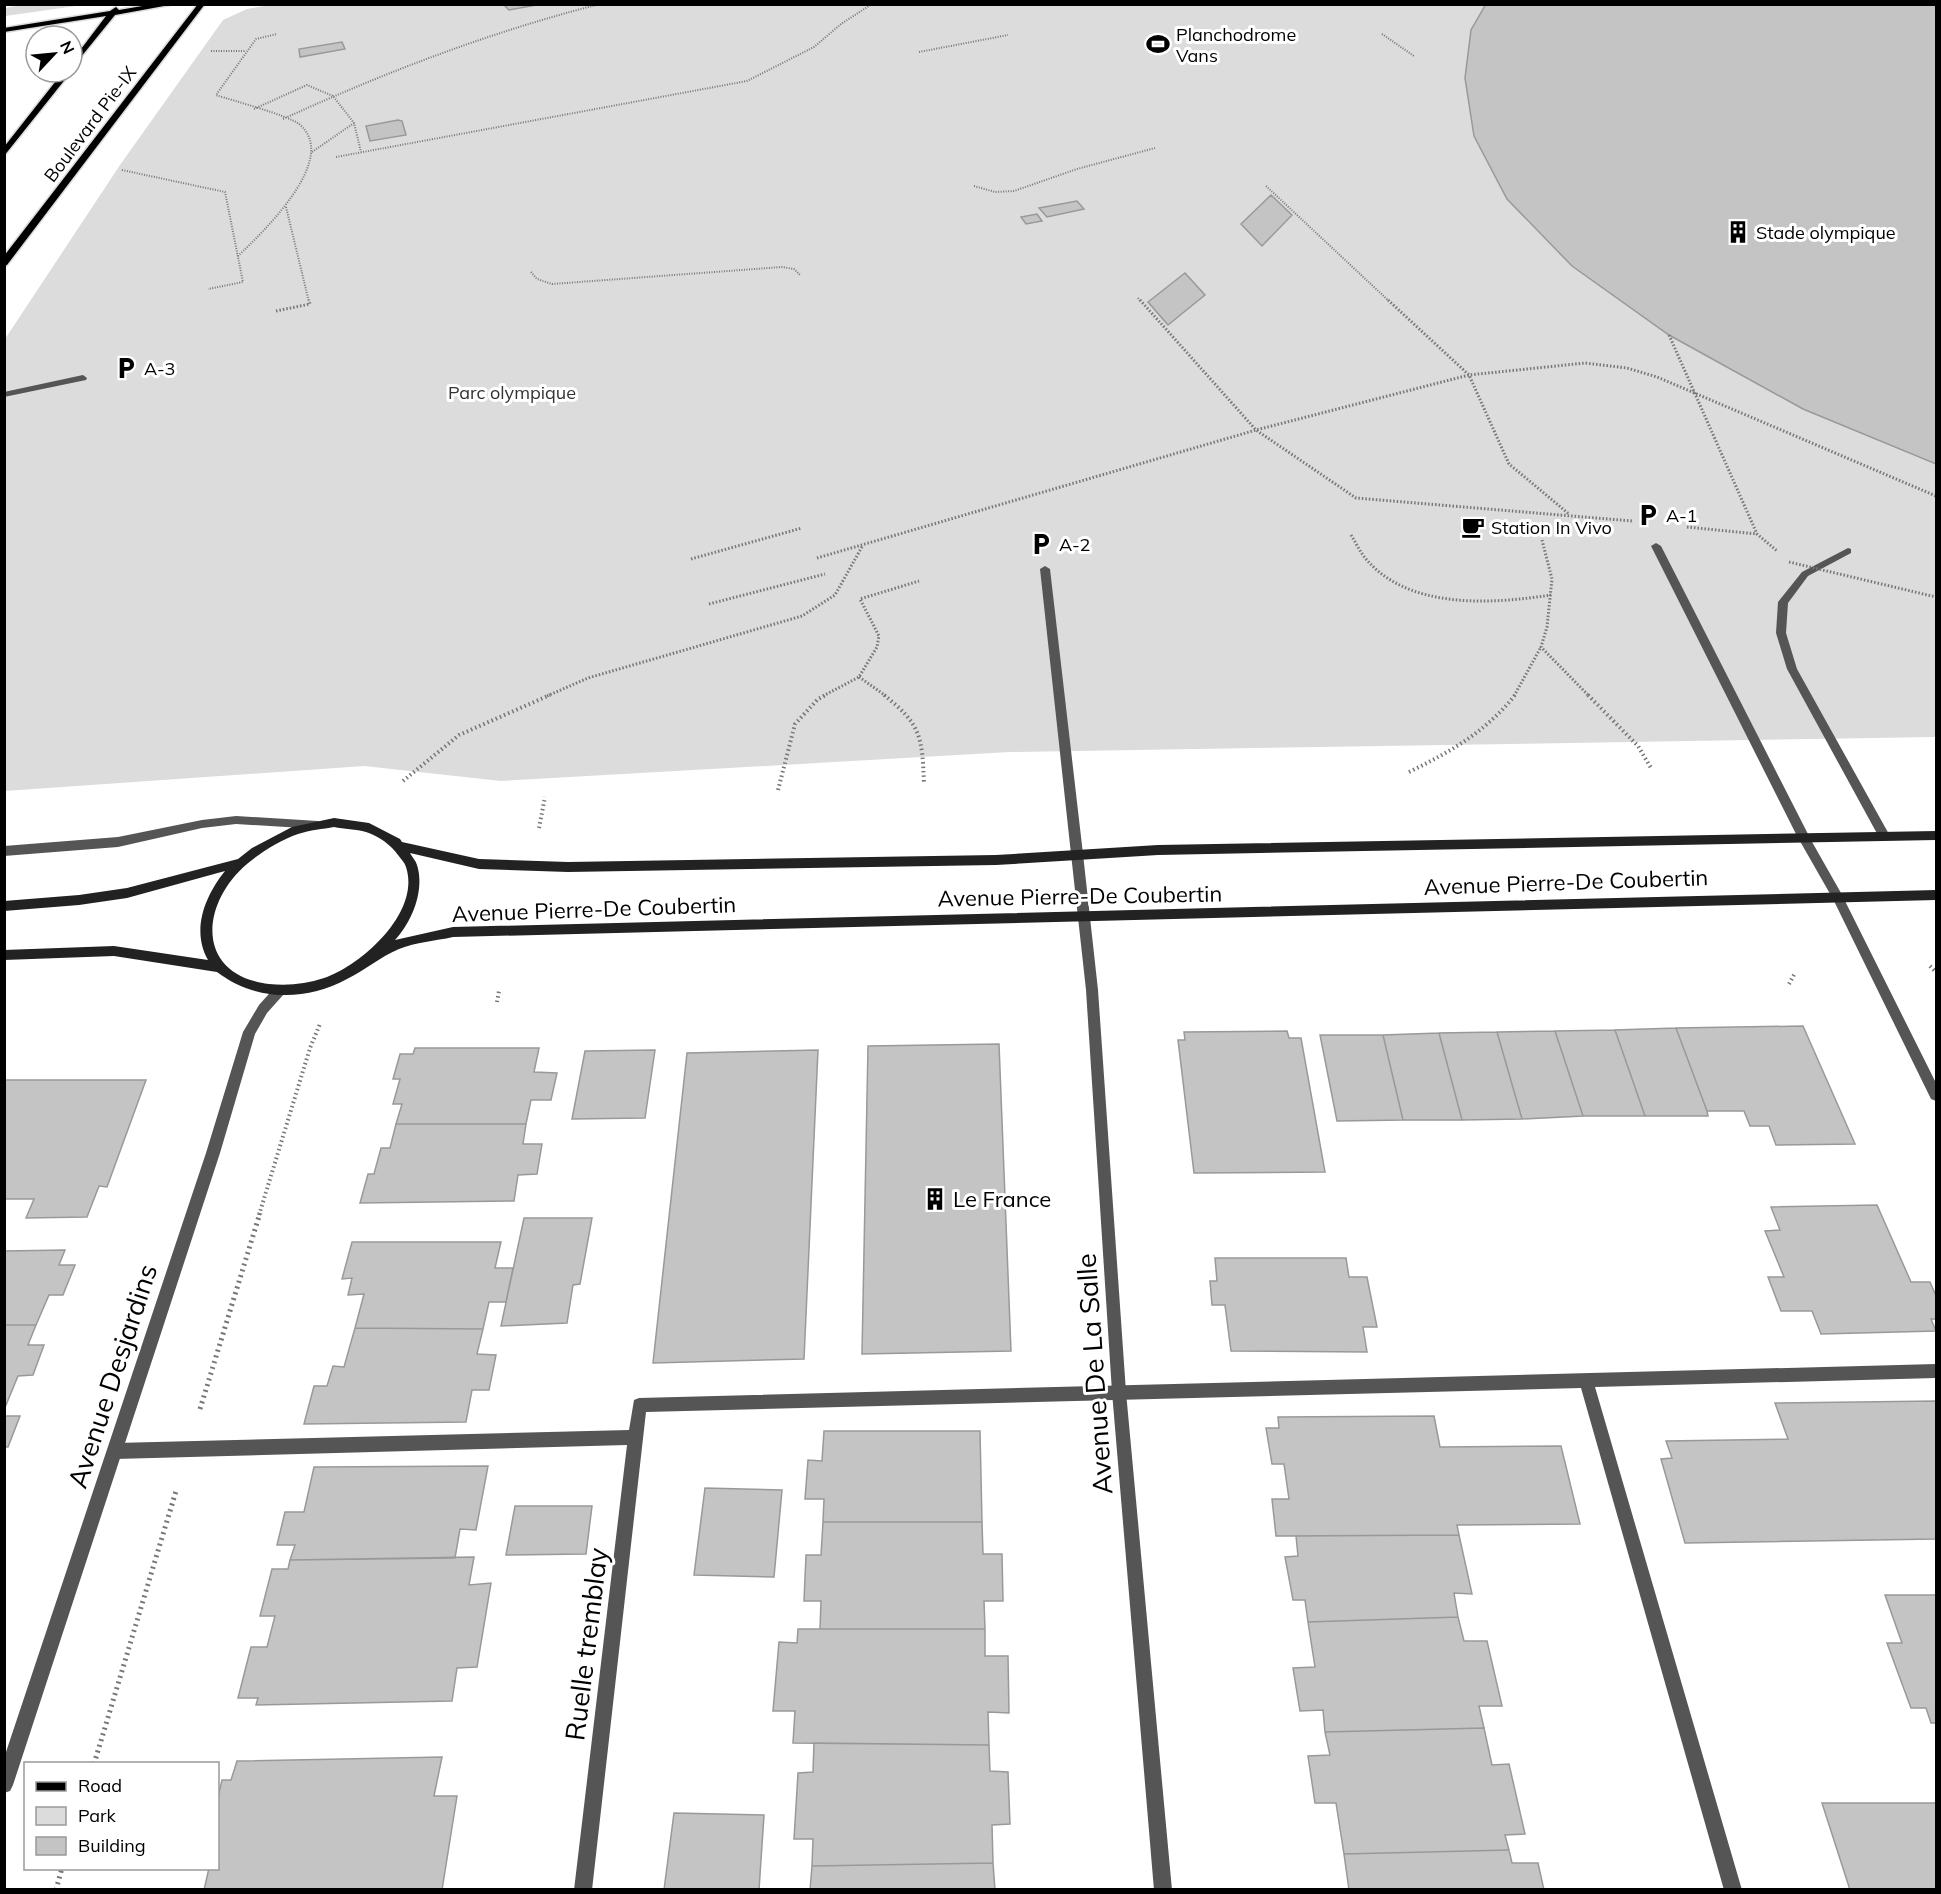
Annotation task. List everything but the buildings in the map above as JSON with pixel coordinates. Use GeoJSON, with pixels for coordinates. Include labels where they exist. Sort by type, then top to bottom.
{"type":"FeatureCollection","features":[{"type":"Feature","properties":{"kind":"main road"},"geometry":{"type":"LineString","coordinates":[[84,50],[120,4]]}},
{"type":"Feature","properties":{"kind":"main road"},"geometry":{"type":"LineString","coordinates":[[4,30],[172,4]]}},
{"type":"Feature","properties":{"kind":"main road","name":"Boulevard Pie-IX"},"geometry":{"type":"LineString","coordinates":[[4,262],[202,4]]}},
{"type":"Feature","properties":{"kind":"main road"},"geometry":{"type":"LineString","coordinates":[[4,153],[58,84]]}},
{"type":"Feature","properties":{"kind":"street"},"geometry":{"type":"LineString","coordinates":[[4,395],[83,378]]}},
{"type":"Feature","properties":{"kind":"street"},"geometry":{"type":"LineString","coordinates":[[1656,546],[1803,836],[1837,896],[1936,1095]]}},
{"type":"Feature","properties":{"kind":"street"},"geometry":{"type":"LineString","coordinates":[[1848,551],[1805,574],[1784,602],[1781,633],[1792,669],[1884,836]]}},
{"type":"Feature","properties":{"kind":"street","name":"Avenue De La Salle"},"geometry":{"type":"LineString","coordinates":[[1045,568],[1085,917],[1119,1392],[1163,1890]]}},
{"type":"Feature","properties":{"kind":"street"},"geometry":{"type":"LineString","coordinates":[[4,851],[118,842],[202,824],[237,820],[318,825]]}},
{"type":"Feature","properties":{"kind":"street"},"geometry":{"type":"LineString","coordinates":[[339,823],[360,825],[380,831],[402,847],[413,865],[414,896],[410,910],[401,927],[384,948],[362,965],[340,977],[307,988],[280,990],[256,987],[234,979],[219,967],[210,953],[205,934],[206,920],[215,895],[225,877],[267,843],[296,830],[339,823]]}},
{"type":"Feature","properties":{"kind":"street","name":"Avenue Pierre-De Coubertin"},"geometry":{"type":"LineString","coordinates":[[402,847],[479,864],[529,867],[996,860],[1169,849],[1936,835]]}},
{"type":"Feature","properties":{"kind":"street"},"geometry":{"type":"LineString","coordinates":[[4,906],[79,900],[127,893],[240,863]]}},
{"type":"Feature","properties":{"kind":"street","name":"Avenue Pierre-De Coubertin"},"geometry":{"type":"LineString","coordinates":[[362,965],[396,945],[453,932],[1936,895]]}},
{"type":"Feature","properties":{"kind":"street"},"geometry":{"type":"LineString","coordinates":[[4,955],[114,951],[219,967]]}},
{"type":"Feature","properties":{"kind":"street","name":"Avenue Desjardins"},"geometry":{"type":"LineString","coordinates":[[4,1785],[213,1153],[249,1032],[263,1009],[280,990]]}},
{"type":"Feature","properties":{"kind":"street"},"geometry":{"type":"LineString","coordinates":[[1119,1392],[1936,1371]]}},
{"type":"Feature","properties":{"kind":"street"},"geometry":{"type":"LineString","coordinates":[[1586,1380],[1733,1890]]}},
{"type":"Feature","properties":{"kind":"street","name":"Ruelle tremblay"},"geometry":{"type":"LineString","coordinates":[[583,1890],[639,1404],[1119,1392]]}},
{"type":"Feature","properties":{"kind":"street"},"geometry":{"type":"LineString","coordinates":[[115,1451],[636,1437]]}},
{"type":"Feature","properties":{"kind":"path"},"geometry":{"type":"LineString","coordinates":[[283,119],[333,96],[478,39],[600,4]]}},
{"type":"Feature","properties":{"kind":"path"},"geometry":{"type":"LineString","coordinates":[[336,157],[747,81],[814,47],[841,24],[872,4]]}},
{"type":"Feature","properties":{"kind":"path"},"geometry":{"type":"LineString","coordinates":[[238,256],[285,207],[309,165],[312,152],[311,140],[305,129],[296,122],[253,110],[216,95],[256,39],[277,34]]}},
{"type":"Feature","properties":{"kind":"path"},"geometry":{"type":"LineString","coordinates":[[1382,34],[1414,56]]}},
{"type":"Feature","properties":{"kind":"path"},"geometry":{"type":"LineString","coordinates":[[919,52],[1008,35]]}},
{"type":"Feature","properties":{"kind":"path"},"geometry":{"type":"LineString","coordinates":[[204,51],[246,51]]}},
{"type":"Feature","properties":{"kind":"path"},"geometry":{"type":"LineString","coordinates":[[253,110],[307,86],[333,96],[354,123],[361,152]]}},
{"type":"Feature","properties":{"kind":"path"},"geometry":{"type":"LineString","coordinates":[[312,152],[354,123]]}},
{"type":"Feature","properties":{"kind":"path"},"geometry":{"type":"LineString","coordinates":[[974,186],[994,192],[1014,191],[1096,163],[1155,148]]}},
{"type":"Feature","properties":{"kind":"path"},"geometry":{"type":"LineString","coordinates":[[120,170],[225,192],[243,282],[208,289]]}},
{"type":"Feature","properties":{"kind":"path"},"geometry":{"type":"LineString","coordinates":[[1266,186],[1469,375],[1509,464],[1569,514]]}},
{"type":"Feature","properties":{"kind":"path"},"geometry":{"type":"LineString","coordinates":[[276,311],[310,304],[285,207]]}},
{"type":"Feature","properties":{"kind":"path"},"geometry":{"type":"LineString","coordinates":[[531,272],[537,279],[552,284],[775,267],[791,268],[798,270],[800,274]]}},
{"type":"Feature","properties":{"kind":"path"},"geometry":{"type":"LineString","coordinates":[[1138,298],[1256,430],[1356,498],[1569,514],[1640,522]]}},
{"type":"Feature","properties":{"kind":"path"},"geometry":{"type":"LineString","coordinates":[[1669,335],[1757,534],[1789,562],[1936,597]]}},
{"type":"Feature","properties":{"kind":"path"},"geometry":{"type":"LineString","coordinates":[[817,558],[1256,430],[1469,375],[1585,363],[1627,368],[1695,392],[1936,496]]}},
{"type":"Feature","properties":{"kind":"path"},"geometry":{"type":"LineString","coordinates":[[1687,527],[1757,534]]}},
{"type":"Feature","properties":{"kind":"path"},"geometry":{"type":"LineString","coordinates":[[691,559],[802,528]]}},
{"type":"Feature","properties":{"kind":"path"},"geometry":{"type":"LineString","coordinates":[[1351,535],[1358,550],[1375,568],[1418,592],[1479,603],[1517,601],[1551,595]]}},
{"type":"Feature","properties":{"kind":"path"},"geometry":{"type":"LineString","coordinates":[[1409,772],[1458,748],[1486,729],[1509,706],[1530,675],[1542,647],[1551,595],[1552,579],[1542,540]]}},
{"type":"Feature","properties":{"kind":"path"},"geometry":{"type":"LineString","coordinates":[[403,780],[459,735],[588,678],[802,616],[835,595],[863,544]]}},
{"type":"Feature","properties":{"kind":"path"},"geometry":{"type":"LineString","coordinates":[[709,604],[825,574]]}},
{"type":"Feature","properties":{"kind":"path"},"geometry":{"type":"LineString","coordinates":[[778,790],[795,724],[818,699],[859,677],[877,647],[879,636],[860,599],[919,582]]}},
{"type":"Feature","properties":{"kind":"path"},"geometry":{"type":"LineString","coordinates":[[1542,647],[1638,746],[1651,768]]}},
{"type":"Feature","properties":{"kind":"path"},"geometry":{"type":"LineString","coordinates":[[859,677],[884,694],[914,728],[922,742],[924,783]]}},
{"type":"Feature","properties":{"kind":"path"},"geometry":{"type":"LineString","coordinates":[[539,828],[545,797]]}},
{"type":"Feature","properties":{"kind":"path"},"geometry":{"type":"LineString","coordinates":[[1930,966],[1936,972]]}},
{"type":"Feature","properties":{"kind":"path"},"geometry":{"type":"LineString","coordinates":[[1790,984],[1795,973]]}},
{"type":"Feature","properties":{"kind":"path"},"geometry":{"type":"LineString","coordinates":[[95,1762],[310,1048],[340,977]]}},
{"type":"Feature","properties":{"kind":"path"},"geometry":{"type":"LineString","coordinates":[[497,1002],[499,991]]}},
{"type":"Feature","properties":{"kind":"path"},"geometry":{"type":"LineString","coordinates":[[56,1890],[62,1870]]}},
{"type":"Feature","properties":{"kind":"green space"},"geometry":{"type":"Polygon","coordinates":[[[26,4],[83,5],[5,16],[5,8],[26,4]]]}},
{"type":"Feature","properties":{"kind":"green space","name":"Parc olympique"},"geometry":{"type":"Polygon","coordinates":[[[277,4],[1936,5],[1936,737],[1010,752],[501,781],[364,766],[5,791],[5,339],[120,165],[223,20],[247,9],[277,4]]]}},
{"type":"Feature","properties":{"kind":"place","name":"Planchodrome Vans"},"geometry":{"type":"Point","coordinates":[1158,44]}},
{"type":"Feature","properties":{"kind":"place","name":"Stade olympique"},"geometry":{"type":"Point","coordinates":[1738,232]}},
{"type":"Feature","properties":{"kind":"place","name":"A-3"},"geometry":{"type":"Point","coordinates":[126,368]}},
{"type":"Feature","properties":{"kind":"place","name":"A-1"},"geometry":{"type":"Point","coordinates":[1648,515]}},
{"type":"Feature","properties":{"kind":"place","name":"Station In Vivo"},"geometry":{"type":"Point","coordinates":[1473,527]}},
{"type":"Feature","properties":{"kind":"place","name":"A-2"},"geometry":{"type":"Point","coordinates":[1041,544]}},
{"type":"Feature","properties":{"kind":"place","name":"Le France"},"geometry":{"type":"Point","coordinates":[935,1199]}}]}
